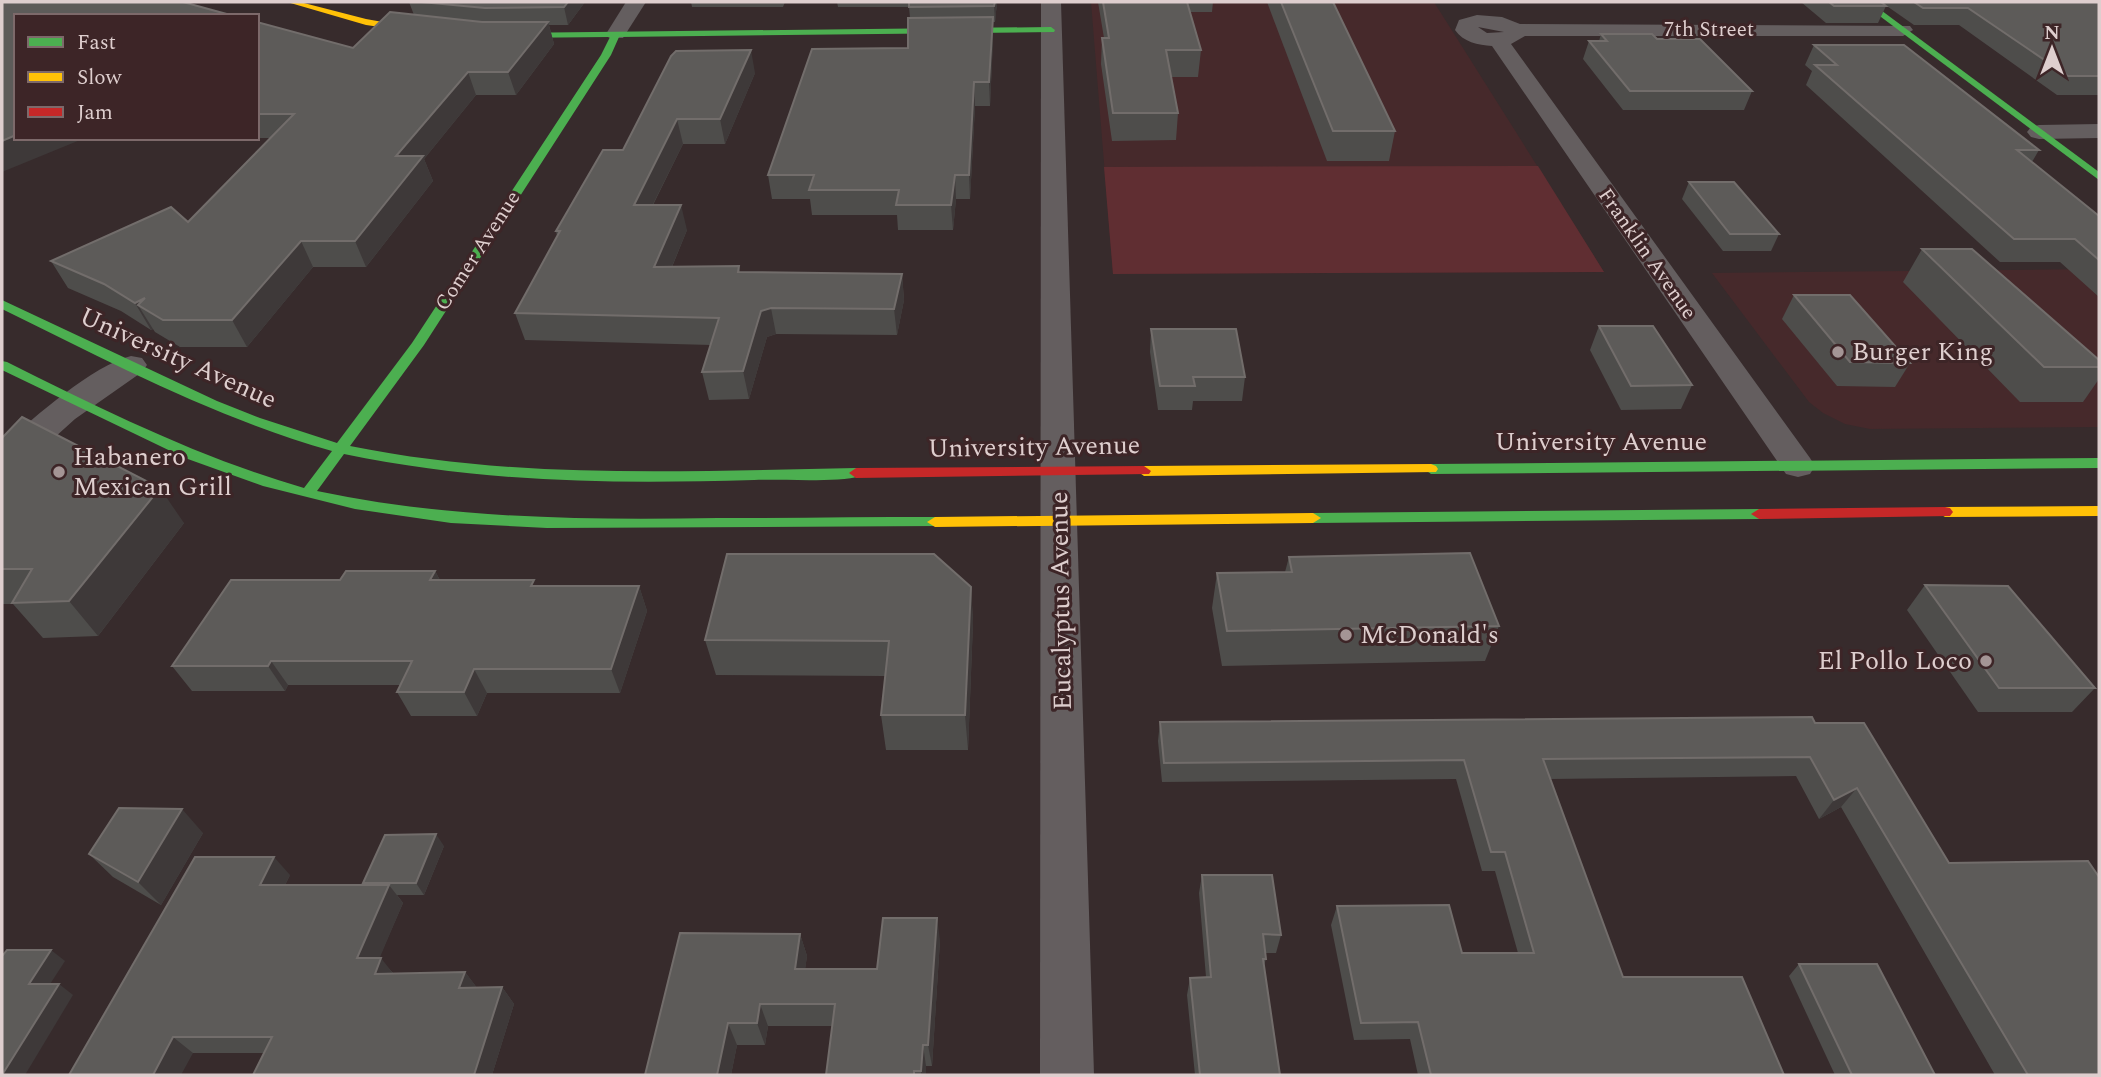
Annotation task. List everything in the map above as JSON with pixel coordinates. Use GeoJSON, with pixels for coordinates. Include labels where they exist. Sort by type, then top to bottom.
{"type":"FeatureCollection","features":[{"type":"Feature","properties":{"kind":"main road"},"geometry":{"type":"LineString","coordinates":[[291,2],[366,22],[446,33]]}},
{"type":"Feature","properties":{"kind":"main road"},"geometry":{"type":"LineString","coordinates":[[1865,2],[2099,177]]}},
{"type":"Feature","properties":{"kind":"main road"},"geometry":{"type":"LineString","coordinates":[[480,35],[616,34],[1051,16]]}},
{"type":"Feature","properties":{"kind":"main road","name":"Comer Avenue"},"geometry":{"type":"LineString","coordinates":[[308,493],[416,345],[606,55],[616,34]]}},
{"type":"Feature","properties":{"kind":"main road","name":"University Avenue"},"geometry":{"type":"LineString","coordinates":[[2,304],[247,420],[342,449],[413,464],[523,476],[2099,463]]}},
{"type":"Feature","properties":{"kind":"main road"},"geometry":{"type":"LineString","coordinates":[[2,365],[73,401],[213,464],[308,493],[472,519],[596,526],[2099,511]]}},
{"type":"Feature","properties":{"kind":"main road"},"geometry":{"type":"LineString","coordinates":[[1889,482],[1910,479],[1923,464]]}},
{"type":"Feature","properties":{"kind":"main road"},"geometry":{"type":"LineString","coordinates":[[1657,495],[1667,516]]}},
{"type":"Feature","properties":{"kind":"street","name":"Comer Avenue"},"geometry":{"type":"LineString","coordinates":[[616,34],[636,2]]}},
{"type":"Feature","properties":{"kind":"street","name":"Franklin Avenue"},"geometry":{"type":"LineString","coordinates":[[1471,2],[1499,30],[1798,466]]}},
{"type":"Feature","properties":{"kind":"street","name":"Eucalyptus Avenue"},"geometry":{"type":"LineString","coordinates":[[1051,16],[1067,1075]]}},
{"type":"Feature","properties":{"kind":"street","name":"7th Street"},"geometry":{"type":"LineString","coordinates":[[1499,30],[1903,30]]}},
{"type":"Feature","properties":{"kind":"street"},"geometry":{"type":"LineString","coordinates":[[2039,132],[2099,131]]}},
{"type":"Feature","properties":{"kind":"street"},"geometry":{"type":"LineString","coordinates":[[2,467],[35,433],[73,401],[131,365]]}},
{"type":"Feature","properties":{"kind":"shaded area"},"geometry":{"type":"Polygon","coordinates":[[[1091,2],[1434,2],[1604,272],[1113,274],[1091,2]]]}},
{"type":"Feature","properties":{"kind":"shaded area"},"geometry":{"type":"Polygon","coordinates":[[[1538,166],[1604,272],[1113,274],[1104,167],[1538,166]]]}},
{"type":"Feature","properties":{"kind":"shaded area"},"geometry":{"type":"Polygon","coordinates":[[[2099,269],[2099,427],[1870,429],[1845,424],[1809,402],[1712,273],[2099,269]]]}},
{"type":"Feature","properties":{"kind":"building"},"geometry":{"type":"Polygon","coordinates":[[[2,2],[183,2],[227,14],[14,14],[14,136],[2,141],[2,2]]]}},
{"type":"Feature","properties":{"kind":"building"},"geometry":{"type":"Polygon","coordinates":[[[421,2],[568,2],[564,7],[485,8],[421,2]]]}},
{"type":"Feature","properties":{"kind":"building"},"geometry":{"type":"Polygon","coordinates":[[[909,2],[995,2],[994,6],[909,7],[909,2]]]}},
{"type":"Feature","properties":{"kind":"building"},"geometry":{"type":"Polygon","coordinates":[[[1103,2],[1187,2],[1201,50],[1166,50],[1178,113],[1113,113],[1102,38],[1109,38],[1103,2]]]}},
{"type":"Feature","properties":{"kind":"building"},"geometry":{"type":"Polygon","coordinates":[[[1281,2],[1333,2],[1395,131],[1333,131],[1281,2]]]}},
{"type":"Feature","properties":{"kind":"building"},"geometry":{"type":"Polygon","coordinates":[[[1829,2],[1881,2],[1886,6],[1834,6],[1829,2]]]}},
{"type":"Feature","properties":{"kind":"building"},"geometry":{"type":"Polygon","coordinates":[[[1914,2],[2099,2],[2099,76],[2068,76],[1968,8],[1923,8],[1914,2]]]}},
{"type":"Feature","properties":{"kind":"building"},"geometry":{"type":"Polygon","coordinates":[[[390,12],[482,22],[548,22],[508,72],[468,72],[396,156],[423,156],[355,241],[301,241],[232,320],[163,320],[138,305],[145,298],[135,303],[104,284],[51,261],[171,207],[188,222],[294,114],[259,114],[259,23],[353,48],[390,12]]]}},
{"type":"Feature","properties":{"kind":"building"},"geometry":{"type":"Polygon","coordinates":[[[993,17],[989,82],[974,82],[969,175],[955,175],[951,205],[896,205],[899,190],[809,190],[814,175],[768,175],[812,49],[908,48],[908,18],[993,17]]]}},
{"type":"Feature","properties":{"kind":"building"},"geometry":{"type":"Polygon","coordinates":[[[1601,34],[1652,34],[1657,39],[1700,39],[1752,91],[1630,91],[1589,41],[1607,41],[1601,34]]]}},
{"type":"Feature","properties":{"kind":"building"},"geometry":{"type":"Polygon","coordinates":[[[1814,45],[1904,45],[2039,150],[2017,150],[2099,216],[2099,260],[2075,239],[2014,239],[1815,65],[1837,65],[1814,45]]]}},
{"type":"Feature","properties":{"kind":"building"},"geometry":{"type":"Polygon","coordinates":[[[751,50],[720,119],[677,119],[634,205],[681,205],[654,267],[739,266],[738,272],[902,274],[894,309],[771,308],[761,311],[743,371],[702,372],[719,318],[515,313],[560,231],[556,231],[603,150],[623,150],[671,56],[676,51],[751,50]]]}},
{"type":"Feature","properties":{"kind":"building"},"geometry":{"type":"Polygon","coordinates":[[[1689,182],[1734,182],[1779,234],[1730,234],[1689,182]]]}},
{"type":"Feature","properties":{"kind":"building"},"geometry":{"type":"Polygon","coordinates":[[[1922,249],[1972,249],[2099,360],[2099,367],[2044,367],[1922,249]]]}},
{"type":"Feature","properties":{"kind":"building"},"geometry":{"type":"Polygon","coordinates":[[[1794,295],[1850,295],[1910,363],[1850,362],[1794,295]]]}},
{"type":"Feature","properties":{"kind":"building"},"geometry":{"type":"Polygon","coordinates":[[[1599,326],[1653,326],[1692,385],[1631,386],[1599,326]]]}},
{"type":"Feature","properties":{"kind":"building"},"geometry":{"type":"Polygon","coordinates":[[[1151,329],[1236,329],[1245,377],[1193,377],[1195,386],[1160,386],[1151,329]]]}},
{"type":"Feature","properties":{"kind":"building"},"geometry":{"type":"Polygon","coordinates":[[[22,417],[160,488],[69,601],[12,603],[32,569],[2,569],[2,438],[22,417]]]}},
{"type":"Feature","properties":{"kind":"building"},"geometry":{"type":"Polygon","coordinates":[[[1470,553],[1499,626],[1227,631],[1217,573],[1292,572],[1289,557],[1470,553]]]}},
{"type":"Feature","properties":{"kind":"building"},"geometry":{"type":"Polygon","coordinates":[[[727,554],[934,554],[971,587],[965,715],[881,715],[889,641],[705,640],[727,554]]]}},
{"type":"Feature","properties":{"kind":"building"},"geometry":{"type":"Polygon","coordinates":[[[346,571],[435,571],[430,580],[534,580],[531,586],[639,586],[611,669],[474,669],[464,692],[397,692],[412,661],[271,661],[268,666],[172,666],[231,580],[340,580],[346,571]]]}},
{"type":"Feature","properties":{"kind":"building"},"geometry":{"type":"Polygon","coordinates":[[[1925,585],[2008,586],[2095,688],[1999,688],[1925,585]]]}},
{"type":"Feature","properties":{"kind":"building"},"geometry":{"type":"Polygon","coordinates":[[[1812,717],[1815,723],[1864,723],[1949,863],[2088,861],[2099,877],[2099,1074],[2028,1075],[1857,788],[1834,800],[1810,757],[1543,759],[1623,977],[1742,977],[1784,1075],[1431,1075],[1418,1022],[1361,1023],[1337,906],[1449,905],[1462,953],[1534,953],[1505,852],[1491,852],[1464,760],[1164,763],[1160,722],[1812,717]]]}},
{"type":"Feature","properties":{"kind":"building"},"geometry":{"type":"Polygon","coordinates":[[[119,808],[182,809],[138,882],[89,854],[119,808]]]}},
{"type":"Feature","properties":{"kind":"building"},"geometry":{"type":"Polygon","coordinates":[[[436,834],[416,883],[363,883],[385,835],[436,834]]]}},
{"type":"Feature","properties":{"kind":"building"},"geometry":{"type":"Polygon","coordinates":[[[195,857],[274,857],[260,885],[389,885],[357,958],[381,958],[375,974],[465,972],[459,988],[502,987],[474,1075],[253,1075],[272,1037],[173,1037],[153,1075],[69,1075],[195,857]]]}},
{"type":"Feature","properties":{"kind":"building"},"geometry":{"type":"Polygon","coordinates":[[[1202,875],[1272,875],[1281,935],[1263,934],[1266,959],[1263,959],[1280,1075],[1200,1075],[1190,978],[1211,977],[1202,875]]]}},
{"type":"Feature","properties":{"kind":"building"},"geometry":{"type":"Polygon","coordinates":[[[883,918],[937,918],[928,1045],[923,1045],[921,1071],[914,1071],[914,1075],[826,1075],[835,1004],[760,1004],[757,1023],[728,1023],[717,1075],[645,1075],[680,933],[800,934],[795,969],[877,969],[883,918]]]}},
{"type":"Feature","properties":{"kind":"building"},"geometry":{"type":"Polygon","coordinates":[[[7,950],[51,950],[29,984],[59,984],[2,1075],[2,955],[7,950]]]}},
{"type":"Feature","properties":{"kind":"building"},"geometry":{"type":"Polygon","coordinates":[[[1799,964],[1877,964],[1935,1075],[1852,1075],[1799,964]]]}},
{"type":"Feature","properties":{"kind":"traffic: fast"},"geometry":{"type":"LineString","coordinates":[[1865,2],[2099,177]]}},
{"type":"Feature","properties":{"kind":"traffic: fast"},"geometry":{"type":"LineString","coordinates":[[500,35],[1051,30]]}},
{"type":"Feature","properties":{"kind":"traffic: fast"},"geometry":{"type":"LineString","coordinates":[[308,493],[417,345],[606,55],[616,34]]}},
{"type":"Feature","properties":{"kind":"traffic: fast"},"geometry":{"type":"LineString","coordinates":[[2,304],[169,386],[255,422],[343,449],[406,462],[470,470],[598,477],[856,473]]}},
{"type":"Feature","properties":{"kind":"traffic: fast"},"geometry":{"type":"LineString","coordinates":[[2,365],[190,454],[268,483],[355,504],[451,517],[547,523],[935,522]]}},
{"type":"Feature","properties":{"kind":"traffic: fast"},"geometry":{"type":"LineString","coordinates":[[1431,469],[2099,463]]}},
{"type":"Feature","properties":{"kind":"traffic: fast"},"geometry":{"type":"LineString","coordinates":[[1313,518],[1759,514]]}},
{"type":"Feature","properties":{"kind":"traffic: slow"},"geometry":{"type":"LineString","coordinates":[[291,2],[366,22],[429,31]]}},
{"type":"Feature","properties":{"kind":"traffic: slow"},"geometry":{"type":"LineString","coordinates":[[1144,471],[1431,469]]}},
{"type":"Feature","properties":{"kind":"traffic: slow"},"geometry":{"type":"LineString","coordinates":[[1945,512],[2099,511]]}},
{"type":"Feature","properties":{"kind":"traffic: slow"},"geometry":{"type":"LineString","coordinates":[[935,522],[1313,518]]}},
{"type":"Feature","properties":{"kind":"traffic: jam"},"geometry":{"type":"LineString","coordinates":[[856,473],[1144,471]]}},
{"type":"Feature","properties":{"kind":"traffic: jam"},"geometry":{"type":"LineString","coordinates":[[1759,514],[1945,512]]}},
{"type":"Feature","properties":{"kind":"place","name":"Burger King"},"geometry":{"type":"Point","coordinates":[1838,352]}},
{"type":"Feature","properties":{"kind":"place","name":"Habanero Mexican Grill"},"geometry":{"type":"Point","coordinates":[59,472]}},
{"type":"Feature","properties":{"kind":"place","name":"McDonald's"},"geometry":{"type":"Point","coordinates":[1346,635]}},
{"type":"Feature","properties":{"kind":"place","name":"El Pollo Loco"},"geometry":{"type":"Point","coordinates":[1986,661]}}]}
